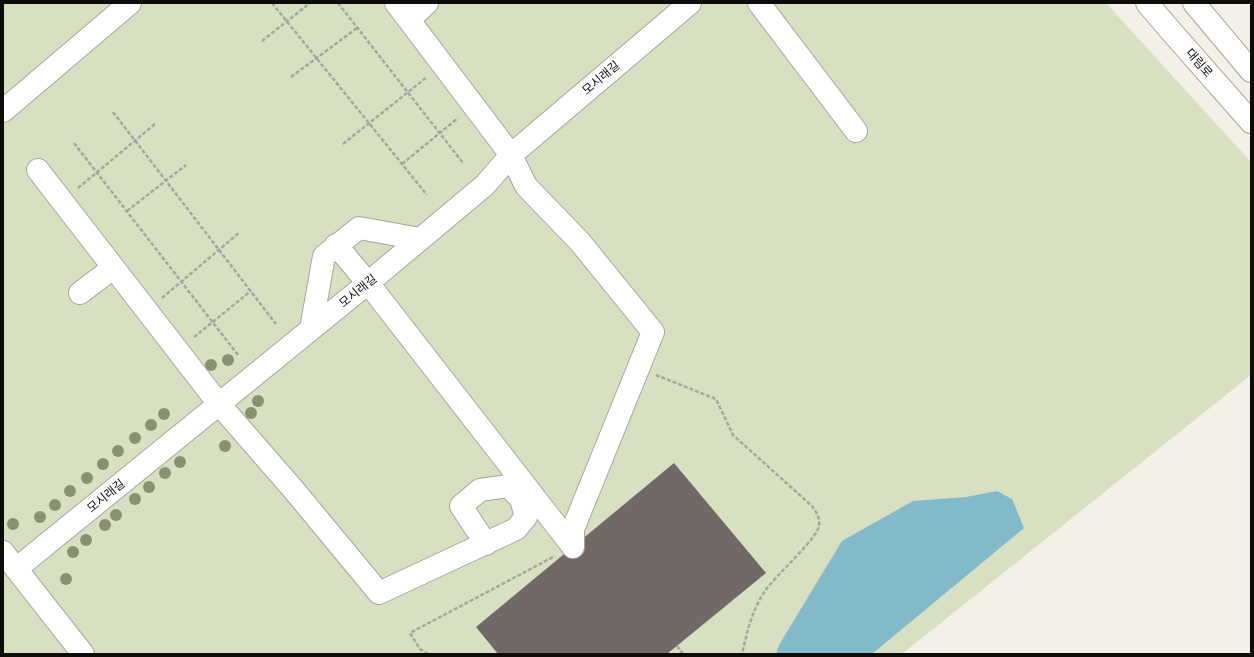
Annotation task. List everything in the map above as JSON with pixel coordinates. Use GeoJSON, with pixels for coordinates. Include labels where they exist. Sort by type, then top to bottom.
{"type":"FeatureCollection","features":[{"type":"Feature","properties":{"kind":"street"},"geometry":{"type":"LineString","coordinates":[[3,111],[130,3]]}},
{"type":"Feature","properties":{"kind":"street"},"geometry":{"type":"LineString","coordinates":[[396,3],[511,154],[526,186],[580,242],[653,332],[573,529],[573,547]]}},
{"type":"Feature","properties":{"kind":"street"},"geometry":{"type":"LineString","coordinates":[[409,20],[427,3]]}},
{"type":"Feature","properties":{"kind":"street","name":"모시래길"},"geometry":{"type":"LineString","coordinates":[[16,569],[368,283],[485,185],[511,154],[690,3]]}},
{"type":"Feature","properties":{"kind":"street"},"geometry":{"type":"LineString","coordinates":[[759,3],[856,131]]}},
{"type":"Feature","properties":{"kind":"street","name":"대림로"},"geometry":{"type":"LineString","coordinates":[[1147,3],[1251,122]]}},
{"type":"Feature","properties":{"kind":"street"},"geometry":{"type":"LineString","coordinates":[[1194,3],[1251,71]]}},
{"type":"Feature","properties":{"kind":"street"},"geometry":{"type":"LineString","coordinates":[[38,170],[219,404],[293,489],[379,593],[486,544]]}},
{"type":"Feature","properties":{"kind":"street"},"geometry":{"type":"LineString","coordinates":[[311,329],[324,256],[336,245],[359,228],[420,239]]}},
{"type":"Feature","properties":{"kind":"street"},"geometry":{"type":"LineString","coordinates":[[336,245],[368,283],[573,547]]}},
{"type":"Feature","properties":{"kind":"street"},"geometry":{"type":"LineString","coordinates":[[80,293],[113,268]]}},
{"type":"Feature","properties":{"kind":"street"},"geometry":{"type":"LineString","coordinates":[[3,552],[83,654]]}},
{"type":"Feature","properties":{"kind":"path"},"geometry":{"type":"LineString","coordinates":[[272,3],[427,195]]}},
{"type":"Feature","properties":{"kind":"path"},"geometry":{"type":"LineString","coordinates":[[262,40],[310,3]]}},
{"type":"Feature","properties":{"kind":"path"},"geometry":{"type":"LineString","coordinates":[[338,3],[463,163]]}},
{"type":"Feature","properties":{"kind":"path"},"geometry":{"type":"LineString","coordinates":[[291,77],[357,28]]}},
{"type":"Feature","properties":{"kind":"path"},"geometry":{"type":"LineString","coordinates":[[343,144],[430,75]]}},
{"type":"Feature","properties":{"kind":"path"},"geometry":{"type":"LineString","coordinates":[[113,112],[276,324]]}},
{"type":"Feature","properties":{"kind":"path"},"geometry":{"type":"LineString","coordinates":[[402,164],[462,115]]}},
{"type":"Feature","properties":{"kind":"path"},"geometry":{"type":"LineString","coordinates":[[73,192],[155,124]]}},
{"type":"Feature","properties":{"kind":"path"},"geometry":{"type":"LineString","coordinates":[[74,143],[238,355]]}},
{"type":"Feature","properties":{"kind":"path"},"geometry":{"type":"LineString","coordinates":[[127,211],[186,165]]}},
{"type":"Feature","properties":{"kind":"path"},"geometry":{"type":"LineString","coordinates":[[159,300],[240,232]]}},
{"type":"Feature","properties":{"kind":"path"},"geometry":{"type":"LineString","coordinates":[[190,340],[251,291]]}},
{"type":"Feature","properties":{"kind":"path"},"geometry":{"type":"LineString","coordinates":[[639,369],[716,399],[733,435],[812,506],[818,515],[819,527],[811,539],[764,591],[752,616],[742,654]]}},
{"type":"Feature","properties":{"kind":"path"},"geometry":{"type":"LineString","coordinates":[[428,654],[420,649],[410,634],[573,547]]}},
{"type":"Feature","properties":{"kind":"path"},"geometry":{"type":"LineString","coordinates":[[677,646],[683,654]]}},
{"type":"Feature","properties":{"kind":"green space"},"geometry":{"type":"Polygon","coordinates":[[[3,3],[1106,3],[1251,162],[1251,375],[902,654],[3,654],[3,3]]]}},
{"type":"Feature","properties":{"kind":"water"},"geometry":{"type":"Polygon","coordinates":[[[997,491],[1012,499],[1024,528],[872,654],[776,654],[779,645],[842,541],[913,501],[966,497],[997,491]]]}},
{"type":"Feature","properties":{"kind":"building"},"geometry":{"type":"Polygon","coordinates":[[[674,463],[766,573],[667,654],[498,654],[476,627],[674,463]]]}}]}
